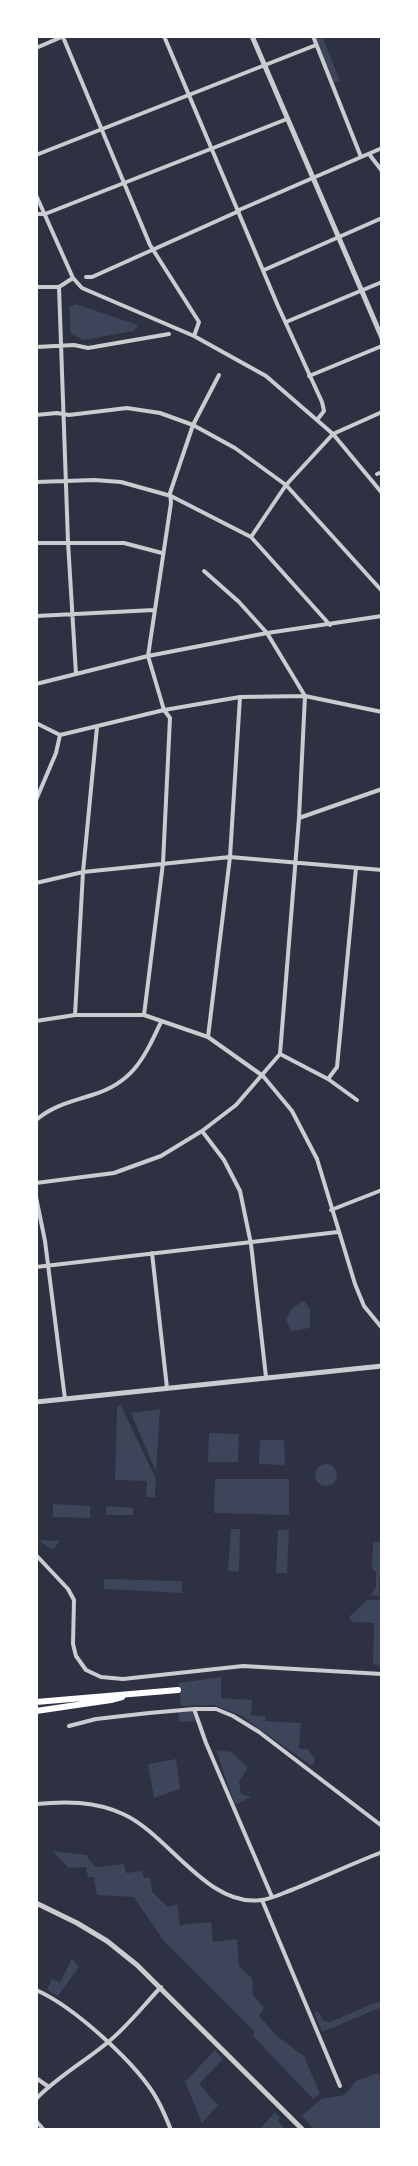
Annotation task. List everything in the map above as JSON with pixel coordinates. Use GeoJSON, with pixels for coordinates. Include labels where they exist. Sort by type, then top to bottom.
{"type":"FeatureCollection","features":[{"type":"Feature","properties":{"kind":"main road"},"geometry":{"type":"LineString","coordinates":[[36,1702],[178,1690]]}},
{"type":"Feature","properties":{"kind":"main road"},"geometry":{"type":"LineString","coordinates":[[36,1712],[111,1700],[126,1695]]}},
{"type":"Feature","properties":{"kind":"street"},"geometry":{"type":"LineString","coordinates":[[36,48],[63,36],[100,131],[152,250],[199,322],[194,336]]}},
{"type":"Feature","properties":{"kind":"street"},"geometry":{"type":"LineString","coordinates":[[164,36],[324,411],[316,420]]}},
{"type":"Feature","properties":{"kind":"street"},"geometry":{"type":"LineString","coordinates":[[252,36],[382,338]]}},
{"type":"Feature","properties":{"kind":"street"},"geometry":{"type":"LineString","coordinates":[[312,36],[361,157]]}},
{"type":"Feature","properties":{"kind":"street"},"geometry":{"type":"LineString","coordinates":[[36,155],[316,45]]}},
{"type":"Feature","properties":{"kind":"street"},"geometry":{"type":"LineString","coordinates":[[36,214],[45,214],[287,119]]}},
{"type":"Feature","properties":{"kind":"street"},"geometry":{"type":"LineString","coordinates":[[86,276],[92,277],[312,177],[382,148]]}},
{"type":"Feature","properties":{"kind":"street"},"geometry":{"type":"LineString","coordinates":[[369,154],[382,171]]}},
{"type":"Feature","properties":{"kind":"street"},"geometry":{"type":"LineString","coordinates":[[36,195],[73,278],[82,288],[194,336],[266,376],[333,434],[382,493]]}},
{"type":"Feature","properties":{"kind":"street"},"geometry":{"type":"LineString","coordinates":[[264,270],[382,218]]}},
{"type":"Feature","properties":{"kind":"street"},"geometry":{"type":"LineString","coordinates":[[36,287],[60,287],[73,278]]}},
{"type":"Feature","properties":{"kind":"street"},"geometry":{"type":"LineString","coordinates":[[286,322],[382,282]]}},
{"type":"Feature","properties":{"kind":"street"},"geometry":{"type":"LineString","coordinates":[[60,287],[68,542],[76,674]]}},
{"type":"Feature","properties":{"kind":"street"},"geometry":{"type":"LineString","coordinates":[[36,346],[88,348],[169,334]]}},
{"type":"Feature","properties":{"kind":"street"},"geometry":{"type":"LineString","coordinates":[[309,376],[382,346]]}},
{"type":"Feature","properties":{"kind":"street"},"geometry":{"type":"LineString","coordinates":[[144,1015],[164,863],[170,718],[164,710],[148,656],[170,496],[193,425],[219,375]]}},
{"type":"Feature","properties":{"kind":"street"},"geometry":{"type":"LineString","coordinates":[[36,415],[57,413],[64,415],[127,408],[160,413],[193,425],[235,448],[286,485],[382,591]]}},
{"type":"Feature","properties":{"kind":"street"},"geometry":{"type":"LineString","coordinates":[[251,537],[286,485],[333,434],[382,412]]}},
{"type":"Feature","properties":{"kind":"street"},"geometry":{"type":"LineString","coordinates":[[36,482],[66,480],[121,482],[170,496],[251,537],[330,625]]}},
{"type":"Feature","properties":{"kind":"street"},"geometry":{"type":"LineString","coordinates":[[36,543],[124,543],[162,553]]}},
{"type":"Feature","properties":{"kind":"street"},"geometry":{"type":"LineString","coordinates":[[36,1183],[114,1173],[160,1156],[202,1132],[236,1105],[280,1054],[299,818],[305,696],[267,633],[239,602],[204,571]]}},
{"type":"Feature","properties":{"kind":"street"},"geometry":{"type":"LineString","coordinates":[[36,616],[154,610]]}},
{"type":"Feature","properties":{"kind":"street"},"geometry":{"type":"LineString","coordinates":[[36,684],[148,656],[267,633],[382,616]]}},
{"type":"Feature","properties":{"kind":"street"},"geometry":{"type":"LineString","coordinates":[[36,724],[60,735],[164,710],[240,697],[305,696],[382,712]]}},
{"type":"Feature","properties":{"kind":"street"},"geometry":{"type":"LineString","coordinates":[[208,1037],[230,857],[240,697]]}},
{"type":"Feature","properties":{"kind":"street"},"geometry":{"type":"LineString","coordinates":[[75,1015],[83,872],[97,726]]}},
{"type":"Feature","properties":{"kind":"street"},"geometry":{"type":"LineString","coordinates":[[36,800],[56,753],[60,735]]}},
{"type":"Feature","properties":{"kind":"street"},"geometry":{"type":"LineString","coordinates":[[299,818],[382,789]]}},
{"type":"Feature","properties":{"kind":"street"},"geometry":{"type":"LineString","coordinates":[[36,883],[83,872],[230,857],[382,870]]}},
{"type":"Feature","properties":{"kind":"street"},"geometry":{"type":"LineString","coordinates":[[328,1079],[339,1061],[356,868]]}},
{"type":"Feature","properties":{"kind":"street"},"geometry":{"type":"LineString","coordinates":[[36,1021],[75,1015],[144,1015],[208,1037],[263,1076],[292,1111],[314,1153],[360,1298],[369,1314],[382,1328]]}},
{"type":"Feature","properties":{"kind":"street"},"geometry":{"type":"LineString","coordinates":[[36,1120],[48,1110],[61,1104],[111,1089],[126,1079],[144,1058],[161,1022]]}},
{"type":"Feature","properties":{"kind":"street"},"geometry":{"type":"LineString","coordinates":[[280,1054],[328,1079],[357,1100]]}},
{"type":"Feature","properties":{"kind":"street"},"geometry":{"type":"LineString","coordinates":[[202,1132],[224,1160],[240,1191],[251,1244],[266,1377]]}},
{"type":"Feature","properties":{"kind":"street"},"geometry":{"type":"LineString","coordinates":[[331,1210],[382,1190]]}},
{"type":"Feature","properties":{"kind":"street"},"geometry":{"type":"LineString","coordinates":[[36,1198],[49,1266],[65,1398]]}},
{"type":"Feature","properties":{"kind":"street"},"geometry":{"type":"LineString","coordinates":[[36,1267],[152,1253],[251,1244],[338,1232]]}},
{"type":"Feature","properties":{"kind":"street"},"geometry":{"type":"LineString","coordinates":[[152,1253],[167,1388]]}},
{"type":"Feature","properties":{"kind":"street"},"geometry":{"type":"LineString","coordinates":[[36,1402],[382,1366]]}},
{"type":"Feature","properties":{"kind":"street"},"geometry":{"type":"LineString","coordinates":[[36,1555],[48,1564],[64,1582],[74,1600],[73,1644],[76,1656],[86,1670],[101,1677],[122,1679],[243,1666],[382,1674]]}},
{"type":"Feature","properties":{"kind":"street"},"geometry":{"type":"LineString","coordinates":[[36,1560],[48,1564]]}},
{"type":"Feature","properties":{"kind":"street"},"geometry":{"type":"LineString","coordinates":[[194,1708],[206,1743],[272,1897]]}},
{"type":"Feature","properties":{"kind":"street"},"geometry":{"type":"LineString","coordinates":[[69,1726],[96,1719],[194,1708],[216,1710],[246,1724],[382,1826]]}},
{"type":"Feature","properties":{"kind":"street"},"geometry":{"type":"LineString","coordinates":[[36,1804],[86,1803],[122,1813],[152,1832],[219,1891],[246,1900],[262,1900],[272,1897],[382,1852]]}},
{"type":"Feature","properties":{"kind":"street"},"geometry":{"type":"LineString","coordinates":[[262,1900],[340,2086]]}},
{"type":"Feature","properties":{"kind":"street"},"geometry":{"type":"LineString","coordinates":[[38,1905],[77,1923],[107,1941],[160,1987],[303,2130]]}},
{"type":"Feature","properties":{"kind":"street"},"geometry":{"type":"LineString","coordinates":[[36,2098],[108,2043],[138,2014],[160,1987]]}},
{"type":"Feature","properties":{"kind":"street"},"geometry":{"type":"LineString","coordinates":[[36,1990],[55,1998],[108,2043],[146,2083],[158,2101],[170,2130]]}},
{"type":"Feature","properties":{"kind":"street"},"geometry":{"type":"LineString","coordinates":[[36,2078],[49,2087]]}},
{"type":"Feature","properties":{"kind":"street"},"geometry":{"type":"LineString","coordinates":[[36,2121],[44,2130]]}},
{"type":"Feature","properties":{"kind":"shaded area"},"geometry":{"type":"Polygon","coordinates":[[[315,36],[322,36],[340,81],[334,83],[315,36]]]}},
{"type":"Feature","properties":{"kind":"shaded area"},"geometry":{"type":"Polygon","coordinates":[[[76,304],[138,325],[134,331],[84,340],[71,334],[69,307],[76,304]]]}},
{"type":"Feature","properties":{"kind":"shaded area"},"geometry":{"type":"Polygon","coordinates":[[[304,1301],[310,1309],[310,1328],[291,1331],[286,1319],[292,1308],[304,1301]]]}},
{"type":"Feature","properties":{"kind":"shaded area"},"geometry":{"type":"Polygon","coordinates":[[[120,1404],[156,1479],[155,1497],[146,1497],[147,1481],[115,1480],[117,1408],[120,1404]]]}},
{"type":"Feature","properties":{"kind":"shaded area"},"geometry":{"type":"Polygon","coordinates":[[[160,1409],[156,1472],[131,1413],[160,1409]]]}},
{"type":"Feature","properties":{"kind":"shaded area"},"geometry":{"type":"Polygon","coordinates":[[[209,1433],[239,1434],[238,1462],[208,1462],[209,1433]]]}},
{"type":"Feature","properties":{"kind":"shaded area"},"geometry":{"type":"Polygon","coordinates":[[[260,1440],[284,1440],[285,1465],[259,1464],[260,1440]]]}},
{"type":"Feature","properties":{"kind":"shaded area"},"geometry":{"type":"Polygon","coordinates":[[[326,1464],[334,1467],[337,1475],[334,1483],[326,1486],[318,1483],[315,1475],[318,1467],[326,1464]]]}},
{"type":"Feature","properties":{"kind":"shaded area"},"geometry":{"type":"Polygon","coordinates":[[[215,1479],[289,1479],[289,1515],[214,1513],[215,1479]]]}},
{"type":"Feature","properties":{"kind":"shaded area"},"geometry":{"type":"Polygon","coordinates":[[[53,1504],[90,1506],[90,1518],[53,1517],[53,1504]]]}},
{"type":"Feature","properties":{"kind":"shaded area"},"geometry":{"type":"Polygon","coordinates":[[[106,1506],[133,1508],[133,1515],[106,1515],[106,1506]]]}},
{"type":"Feature","properties":{"kind":"shaded area"},"geometry":{"type":"Polygon","coordinates":[[[231,1529],[240,1529],[239,1572],[228,1571],[231,1529]]]}},
{"type":"Feature","properties":{"kind":"shaded area"},"geometry":{"type":"Polygon","coordinates":[[[278,1530],[289,1530],[287,1573],[276,1573],[278,1530]]]}},
{"type":"Feature","properties":{"kind":"shaded area"},"geometry":{"type":"Polygon","coordinates":[[[38,1540],[60,1541],[53,1550],[38,1540]]]}},
{"type":"Feature","properties":{"kind":"shaded area"},"geometry":{"type":"Polygon","coordinates":[[[373,1542],[382,1542],[379,1591],[382,1591],[382,1596],[371,1595],[376,1587],[376,1572],[372,1568],[373,1542]]]}},
{"type":"Feature","properties":{"kind":"shaded area"},"geometry":{"type":"Polygon","coordinates":[[[104,1579],[182,1581],[182,1593],[104,1589],[104,1579]]]}},
{"type":"Feature","properties":{"kind":"shaded area"},"geometry":{"type":"Polygon","coordinates":[[[367,1600],[382,1600],[382,1667],[373,1664],[374,1623],[352,1622],[349,1617],[367,1600]]]}},
{"type":"Feature","properties":{"kind":"shaded area"},"geometry":{"type":"Polygon","coordinates":[[[221,1677],[221,1698],[252,1700],[251,1715],[265,1716],[265,1721],[301,1723],[299,1748],[309,1750],[315,1760],[312,1766],[240,1715],[214,1705],[181,1706],[178,1683],[221,1677]]]}},
{"type":"Feature","properties":{"kind":"shaded area"},"geometry":{"type":"Polygon","coordinates":[[[192,1711],[195,1721],[180,1722],[178,1712],[192,1711]]]}},
{"type":"Feature","properties":{"kind":"shaded area"},"geometry":{"type":"Polygon","coordinates":[[[216,1750],[231,1752],[248,1767],[239,1782],[241,1794],[251,1797],[235,1805],[216,1750]]]}},
{"type":"Feature","properties":{"kind":"shaded area"},"geometry":{"type":"Polygon","coordinates":[[[176,1759],[180,1789],[154,1798],[148,1764],[176,1759]]]}},
{"type":"Feature","properties":{"kind":"shaded area"},"geometry":{"type":"Polygon","coordinates":[[[52,1851],[87,1855],[96,1867],[124,1864],[126,1873],[142,1871],[144,1878],[150,1878],[152,1892],[168,1907],[177,1904],[180,1925],[211,1922],[213,1942],[237,1939],[239,1966],[252,1978],[253,1995],[264,2008],[259,2016],[277,2036],[304,2056],[320,2094],[313,2099],[253,2036],[255,2032],[163,1940],[134,1897],[97,1895],[94,1877],[88,1877],[86,1867],[69,1868],[52,1851]]]}},
{"type":"Feature","properties":{"kind":"shaded area"},"geometry":{"type":"Polygon","coordinates":[[[72,1958],[79,1967],[58,1996],[47,1990],[52,1978],[60,1983],[72,1958]]]}},
{"type":"Feature","properties":{"kind":"shaded area"},"geometry":{"type":"Polygon","coordinates":[[[382,2000],[382,2007],[322,2032],[314,2013],[318,2011],[323,2021],[330,2022],[382,2000]]]}},
{"type":"Feature","properties":{"kind":"shaded area"},"geometry":{"type":"Polygon","coordinates":[[[215,2050],[223,2059],[199,2084],[218,2105],[202,2123],[185,2082],[215,2050]]]}},
{"type":"Feature","properties":{"kind":"shaded area"},"geometry":{"type":"Polygon","coordinates":[[[378,2073],[382,2079],[382,2130],[314,2130],[302,2116],[321,2099],[344,2095],[356,2081],[378,2073]]]}},
{"type":"Feature","properties":{"kind":"shaded area"},"geometry":{"type":"Polygon","coordinates":[[[275,2112],[280,2117],[278,2121],[286,2130],[259,2130],[275,2112]]]}}]}
